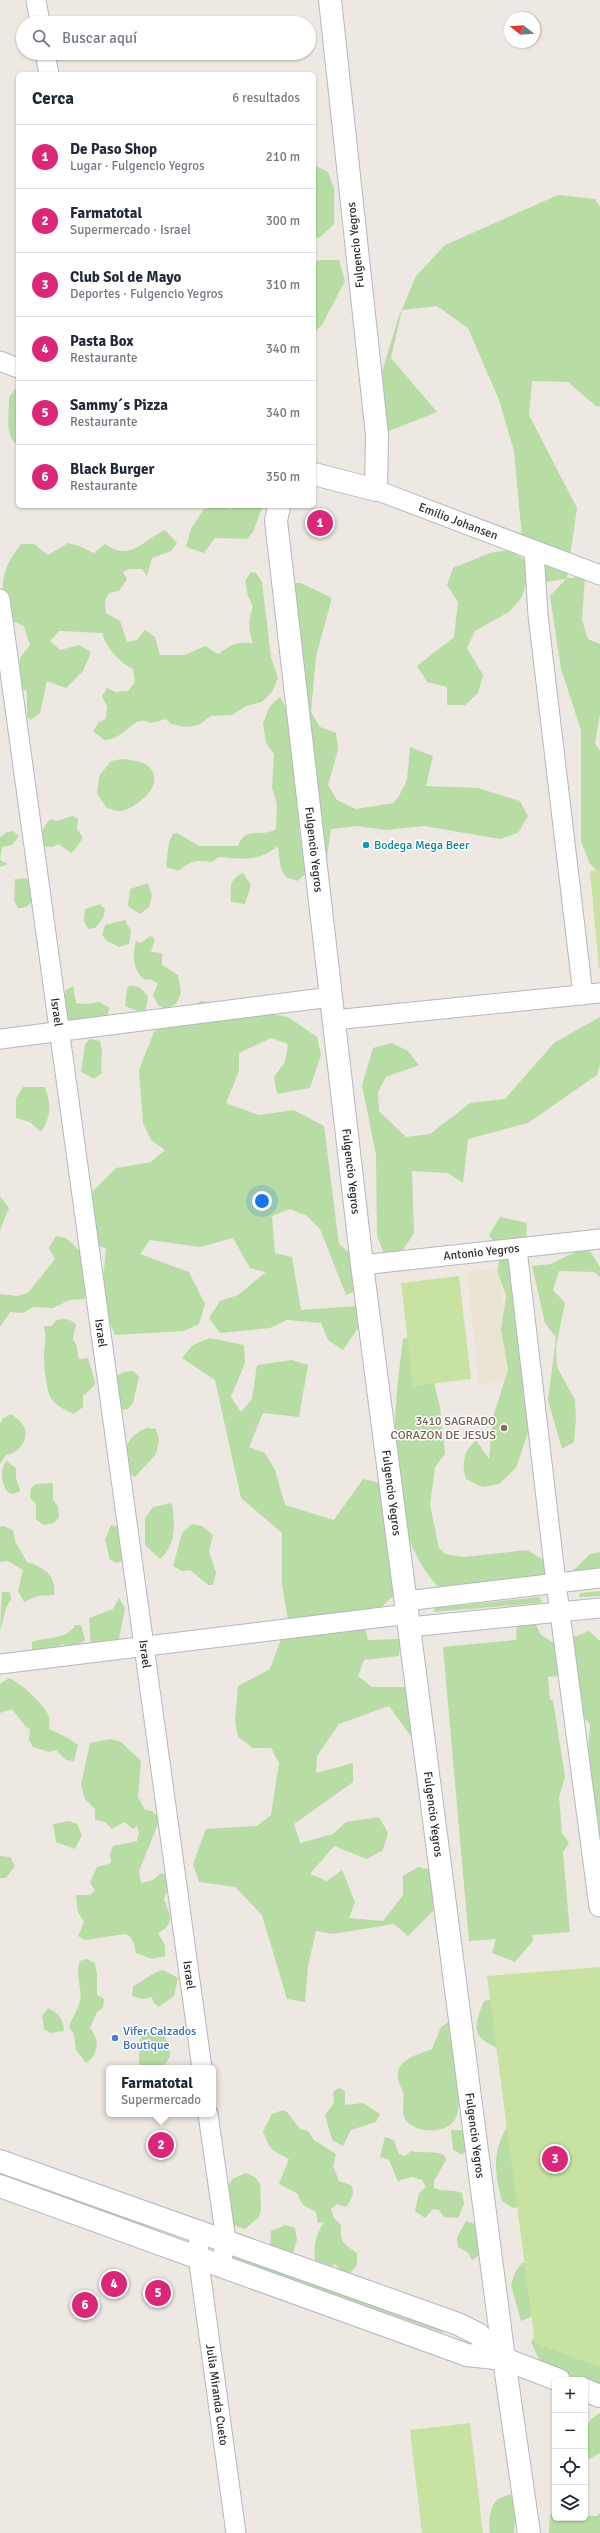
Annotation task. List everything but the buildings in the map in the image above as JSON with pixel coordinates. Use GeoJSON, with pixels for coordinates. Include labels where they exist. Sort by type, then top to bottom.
{"type":"FeatureCollection","features":[{"type":"Feature","properties":{"kind":"street"},"geometry":{"type":"LineString","coordinates":[[36,0],[39,16]]}},
{"type":"Feature","properties":{"kind":"street","name":"Fulgencio Yegros"},"geometry":{"type":"LineString","coordinates":[[330,0],[377,435],[376,490]]}},
{"type":"Feature","properties":{"kind":"street"},"geometry":{"type":"LineString","coordinates":[[46,60],[49,72]]}},
{"type":"Feature","properties":{"kind":"street"},"geometry":{"type":"LineString","coordinates":[[0,361],[16,367]]}},
{"type":"Feature","properties":{"kind":"street","name":"Emilio Johansen"},"geometry":{"type":"LineString","coordinates":[[316,475],[376,490],[534,551],[600,574]]}},
{"type":"Feature","properties":{"kind":"street","name":"Fulgencio Yegros"},"geometry":{"type":"LineString","coordinates":[[279,508],[276,521],[362,1265],[504,2359],[529,2533]]}},
{"type":"Feature","properties":{"kind":"street"},"geometry":{"type":"LineString","coordinates":[[334,1020],[591,994],[538,615],[534,551]]}},
{"type":"Feature","properties":{"kind":"street","name":"Israel"},"geometry":{"type":"LineString","coordinates":[[0,606],[142,1646],[202,2065]]}},
{"type":"Feature","properties":{"kind":"street"},"geometry":{"type":"LineString","coordinates":[[0,1039],[59,1030],[331,997]]}},
{"type":"Feature","properties":{"kind":"street","name":"Antonio Yegros"},"geometry":{"type":"LineString","coordinates":[[362,1265],[600,1239]]}},
{"type":"Feature","properties":{"kind":"street"},"geometry":{"type":"LineString","coordinates":[[517,1249],[556,1583],[599,1907]]}},
{"type":"Feature","properties":{"kind":"street"},"geometry":{"type":"LineString","coordinates":[[0,1664],[408,1614],[556,1583],[600,1578]]}},
{"type":"Feature","properties":{"kind":"street"},"geometry":{"type":"LineString","coordinates":[[408,1614],[560,1613],[600,1608]]}},
{"type":"Feature","properties":{"kind":"street"},"geometry":{"type":"LineString","coordinates":[[208,2117],[226,2240],[221,2264]]}},
{"type":"Feature","properties":{"kind":"street"},"geometry":{"type":"LineString","coordinates":[[0,2161],[199,2230],[458,2324],[478,2334],[504,2359]]}},
{"type":"Feature","properties":{"kind":"street"},"geometry":{"type":"LineString","coordinates":[[0,2186],[221,2264],[467,2355],[504,2359],[552,2377]]}},
{"type":"Feature","properties":{"kind":"street","name":"Julia Miranda Cueto"},"geometry":{"type":"LineString","coordinates":[[199,2230],[198,2256],[236,2533]]}},
{"type":"Feature","properties":{"kind":"street"},"geometry":{"type":"LineString","coordinates":[[588,2391],[600,2396]]}},
{"type":"Feature","properties":{"kind":"shaded area"},"geometry":{"type":"Polygon","coordinates":[[[500,1268],[511,1381],[479,1384],[467,1272],[500,1268]]]}},
{"type":"Feature","properties":{"kind":"green space"},"geometry":{"type":"Polygon","coordinates":[[[316,166],[328,172],[334,188],[334,224],[319,238],[316,237],[316,166]]]}},
{"type":"Feature","properties":{"kind":"green space"},"geometry":{"type":"Polygon","coordinates":[[[558,195],[595,199],[600,207],[600,406],[597,407],[568,382],[532,381],[529,415],[577,508],[567,578],[585,577],[582,620],[588,639],[600,644],[600,714],[595,743],[600,751],[600,873],[590,864],[581,841],[581,730],[561,669],[550,596],[566,579],[537,583],[528,577],[522,597],[509,612],[475,631],[467,648],[483,675],[478,693],[465,705],[447,705],[447,687],[427,682],[417,666],[454,637],[458,602],[447,585],[453,568],[490,553],[509,550],[524,559],[514,451],[499,400],[468,328],[437,306],[402,310],[391,358],[437,412],[374,437],[373,401],[399,316],[416,276],[445,245],[558,195]]]}},
{"type":"Feature","properties":{"kind":"green space"},"geometry":{"type":"Polygon","coordinates":[[[339,260],[345,281],[322,325],[316,330],[316,261],[339,260]]]}},
{"type":"Feature","properties":{"kind":"green space"},"geometry":{"type":"Polygon","coordinates":[[[16,388],[16,444],[10,436],[9,430],[9,397],[16,388]]]}},
{"type":"Feature","properties":{"kind":"green space"},"geometry":{"type":"Polygon","coordinates":[[[209,508],[227,508],[231,510],[231,508],[262,508],[253,532],[247,539],[215,538],[204,553],[186,547],[191,529],[203,510],[209,508]]]}},
{"type":"Feature","properties":{"kind":"green space"},"geometry":{"type":"Polygon","coordinates":[[[165,530],[177,543],[171,551],[152,558],[147,576],[142,569],[130,569],[123,572],[127,579],[119,591],[109,593],[105,600],[106,613],[120,621],[127,642],[137,640],[145,630],[155,637],[160,655],[185,655],[205,646],[218,654],[234,644],[253,643],[249,625],[253,607],[248,596],[245,581],[251,572],[256,573],[262,582],[271,657],[278,678],[272,692],[262,702],[246,706],[232,715],[211,716],[199,725],[187,727],[171,724],[166,719],[151,723],[139,721],[119,736],[104,740],[93,731],[99,722],[106,719],[107,707],[102,696],[107,688],[115,692],[128,691],[135,682],[133,669],[123,663],[110,650],[102,633],[59,631],[50,641],[60,650],[79,645],[91,652],[83,671],[66,688],[47,681],[40,713],[31,720],[27,717],[27,691],[20,688],[20,658],[30,645],[24,626],[7,619],[3,597],[5,571],[21,544],[34,544],[48,555],[68,543],[94,553],[105,544],[122,551],[136,548],[165,530]]]}},
{"type":"Feature","properties":{"kind":"green space"},"geometry":{"type":"Polygon","coordinates":[[[268,558],[294,583],[301,583],[332,598],[316,656],[311,712],[320,727],[336,733],[338,750],[328,785],[337,800],[356,809],[393,803],[399,796],[407,780],[410,747],[433,756],[426,786],[478,788],[520,801],[528,816],[518,833],[500,839],[424,826],[386,830],[357,826],[331,829],[326,866],[314,851],[316,762],[305,682],[268,558]]]}},
{"type":"Feature","properties":{"kind":"green space"},"geometry":{"type":"Polygon","coordinates":[[[280,697],[297,727],[302,813],[299,828],[306,874],[297,881],[286,877],[281,869],[278,848],[276,847],[270,852],[256,857],[242,859],[219,857],[212,862],[198,861],[187,865],[179,871],[166,867],[169,842],[173,834],[177,833],[199,846],[238,846],[241,840],[249,834],[276,829],[277,804],[272,788],[274,754],[266,743],[263,723],[270,706],[280,697]]]}},
{"type":"Feature","properties":{"kind":"green space"},"geometry":{"type":"Polygon","coordinates":[[[122,759],[138,761],[148,766],[154,776],[154,782],[147,795],[135,805],[122,811],[117,811],[107,808],[97,794],[99,776],[111,761],[122,759]]]}},
{"type":"Feature","properties":{"kind":"green space"},"geometry":{"type":"Polygon","coordinates":[[[73,816],[78,819],[77,829],[83,838],[72,853],[58,844],[53,847],[43,846],[42,831],[51,819],[56,821],[73,816]]]}},
{"type":"Feature","properties":{"kind":"green space"},"geometry":{"type":"Polygon","coordinates":[[[13,831],[19,836],[12,845],[2,847],[0,860],[0,837],[7,832],[13,831]]]}},
{"type":"Feature","properties":{"kind":"green space"},"geometry":{"type":"Polygon","coordinates":[[[0,860],[8,864],[0,867],[0,860]]]}},
{"type":"Feature","properties":{"kind":"green space"},"geometry":{"type":"Polygon","coordinates":[[[600,870],[600,969],[599,969],[590,871],[600,870]]]}},
{"type":"Feature","properties":{"kind":"green space"},"geometry":{"type":"Polygon","coordinates":[[[243,873],[251,885],[245,904],[231,902],[231,884],[235,878],[243,873]]]}},
{"type":"Feature","properties":{"kind":"green space"},"geometry":{"type":"Polygon","coordinates":[[[26,878],[32,887],[33,898],[28,905],[18,908],[14,901],[15,879],[26,878]]]}},
{"type":"Feature","properties":{"kind":"green space"},"geometry":{"type":"Polygon","coordinates":[[[148,883],[152,896],[149,907],[140,914],[128,906],[130,889],[148,883]]]}},
{"type":"Feature","properties":{"kind":"green space"},"geometry":{"type":"Polygon","coordinates":[[[100,904],[105,909],[103,918],[95,928],[88,929],[84,921],[85,909],[100,904]]]}},
{"type":"Feature","properties":{"kind":"green space"},"geometry":{"type":"Polygon","coordinates":[[[125,920],[131,931],[129,944],[119,947],[107,941],[102,935],[105,925],[125,920]]]}},
{"type":"Feature","properties":{"kind":"green space"},"geometry":{"type":"Polygon","coordinates":[[[150,936],[155,939],[151,952],[162,953],[162,965],[178,975],[181,993],[176,1004],[165,1009],[158,1005],[153,995],[158,984],[150,979],[145,980],[138,972],[134,962],[136,941],[141,943],[150,936]]]}},
{"type":"Feature","properties":{"kind":"green space"},"geometry":{"type":"Polygon","coordinates":[[[73,986],[76,1003],[86,1004],[99,1002],[110,1008],[106,1018],[99,1016],[67,1023],[64,998],[66,990],[73,986]]]}},
{"type":"Feature","properties":{"kind":"green space"},"geometry":{"type":"Polygon","coordinates":[[[129,986],[138,987],[146,994],[148,997],[146,1009],[140,1012],[125,1006],[127,989],[129,986]]]}},
{"type":"Feature","properties":{"kind":"green space"},"geometry":{"type":"Polygon","coordinates":[[[201,1001],[288,1017],[317,1037],[321,1055],[310,1088],[277,1094],[274,1077],[285,1062],[288,1044],[271,1038],[239,1053],[239,1071],[226,1103],[259,1115],[294,1110],[324,1126],[339,1244],[352,1255],[364,1288],[346,1295],[320,1229],[307,1216],[290,1209],[272,1216],[275,1253],[292,1257],[301,1310],[357,1306],[362,1322],[343,1350],[328,1340],[321,1323],[287,1320],[270,1328],[220,1333],[209,1318],[220,1301],[238,1295],[266,1272],[250,1268],[233,1238],[200,1247],[150,1240],[140,1254],[189,1272],[205,1304],[199,1324],[184,1331],[115,1335],[101,1301],[106,1248],[89,1244],[90,1194],[116,1168],[151,1162],[165,1150],[151,1140],[143,1123],[139,1070],[154,1032],[201,1001]]]}},
{"type":"Feature","properties":{"kind":"green space"},"geometry":{"type":"Polygon","coordinates":[[[600,1017],[600,1065],[597,1075],[528,1123],[468,1139],[463,1183],[448,1173],[412,1171],[414,1233],[403,1250],[384,1253],[377,1236],[376,1155],[362,1085],[373,1048],[392,1043],[408,1051],[419,1065],[386,1077],[378,1092],[379,1111],[406,1137],[430,1134],[470,1103],[505,1099],[554,1043],[600,1017]]]}},
{"type":"Feature","properties":{"kind":"green space"},"geometry":{"type":"Polygon","coordinates":[[[90,1039],[100,1041],[102,1049],[102,1073],[94,1079],[81,1072],[85,1044],[90,1039]]]}},
{"type":"Feature","properties":{"kind":"green space"},"geometry":{"type":"Polygon","coordinates":[[[23,1087],[45,1087],[49,1105],[49,1115],[41,1132],[30,1122],[16,1118],[16,1098],[23,1087]]]}},
{"type":"Feature","properties":{"kind":"green space"},"geometry":{"type":"Polygon","coordinates":[[[0,1196],[9,1208],[0,1230],[0,1196]]]}},
{"type":"Feature","properties":{"kind":"green space"},"geometry":{"type":"Polygon","coordinates":[[[500,1217],[527,1223],[526,1242],[534,1415],[516,1468],[499,1484],[482,1487],[466,1479],[464,1463],[466,1453],[476,1440],[489,1459],[493,1417],[508,1370],[501,1329],[506,1296],[498,1273],[499,1250],[489,1235],[500,1217]]]}},
{"type":"Feature","properties":{"kind":"green space"},"geometry":{"type":"Polygon","coordinates":[[[56,1236],[66,1238],[81,1252],[86,1289],[84,1299],[70,1300],[53,1308],[33,1307],[23,1313],[10,1312],[0,1327],[0,1294],[17,1296],[28,1293],[55,1259],[49,1248],[56,1236]]]}},
{"type":"Feature","properties":{"kind":"green space"},"geometry":{"type":"Polygon","coordinates":[[[587,1246],[600,1267],[600,1277],[594,1272],[559,1271],[553,1290],[565,1303],[556,1347],[557,1367],[575,1400],[576,1419],[574,1442],[562,1449],[548,1400],[556,1338],[545,1323],[532,1266],[551,1264],[587,1246]]]}},
{"type":"Feature","properties":{"kind":"green space"},"geometry":{"type":"Polygon","coordinates":[[[459,1276],[471,1379],[413,1386],[401,1283],[459,1276]]]}},
{"type":"Feature","properties":{"kind":"green space"},"geometry":{"type":"Polygon","coordinates":[[[56,1320],[70,1320],[76,1324],[73,1339],[76,1344],[79,1359],[88,1358],[95,1382],[94,1386],[83,1396],[83,1407],[74,1414],[58,1406],[51,1398],[48,1390],[45,1370],[44,1358],[46,1338],[44,1326],[52,1326],[56,1320]]]}},
{"type":"Feature","properties":{"kind":"green space"},"geometry":{"type":"Polygon","coordinates":[[[412,1336],[423,1338],[440,1407],[445,1454],[435,1467],[430,1505],[439,1548],[445,1554],[464,1557],[527,1550],[552,1565],[552,1575],[439,1588],[420,1562],[407,1533],[399,1502],[395,1469],[394,1435],[399,1369],[403,1339],[412,1336]]]}},
{"type":"Feature","properties":{"kind":"green space"},"geometry":{"type":"Polygon","coordinates":[[[210,1338],[244,1345],[245,1363],[231,1397],[241,1412],[252,1399],[257,1365],[292,1360],[308,1365],[299,1417],[263,1413],[249,1447],[265,1453],[275,1470],[285,1505],[334,1520],[363,1479],[380,1483],[404,1586],[364,1623],[368,1640],[401,1639],[399,1656],[364,1660],[358,1676],[372,1687],[407,1687],[419,1720],[410,1735],[389,1706],[339,1724],[317,1756],[316,1773],[353,1763],[353,1782],[294,1824],[300,1843],[333,1834],[346,1822],[379,1817],[388,1833],[383,1850],[367,1859],[334,1846],[310,1874],[327,1881],[342,1870],[355,1902],[349,1918],[383,1921],[403,1895],[403,1876],[418,1867],[436,1871],[437,1907],[408,1936],[394,1924],[333,1934],[316,1931],[308,1966],[305,2002],[287,1999],[262,1915],[235,1887],[199,1882],[193,1864],[206,1829],[257,1826],[271,1815],[279,1763],[271,1748],[253,1748],[238,1737],[235,1720],[238,1686],[270,1669],[288,1620],[282,1585],[282,1533],[241,1498],[215,1380],[182,1358],[193,1345],[210,1338]]]}},
{"type":"Feature","properties":{"kind":"green space"},"geometry":{"type":"Polygon","coordinates":[[[133,1371],[139,1377],[133,1403],[128,1409],[119,1410],[115,1377],[124,1372],[133,1371]]]}},
{"type":"Feature","properties":{"kind":"green space"},"geometry":{"type":"Polygon","coordinates":[[[11,1414],[23,1425],[26,1435],[25,1440],[15,1452],[6,1455],[0,1464],[0,1424],[2,1419],[11,1414]]]}},
{"type":"Feature","properties":{"kind":"green space"},"geometry":{"type":"Polygon","coordinates":[[[147,1428],[156,1429],[159,1440],[156,1454],[135,1477],[125,1471],[125,1451],[130,1440],[140,1431],[147,1428]]]}},
{"type":"Feature","properties":{"kind":"green space"},"geometry":{"type":"Polygon","coordinates":[[[6,1461],[16,1468],[16,1478],[21,1493],[20,1491],[13,1494],[7,1492],[5,1488],[2,1480],[2,1473],[6,1461]]]}},
{"type":"Feature","properties":{"kind":"green space"},"geometry":{"type":"Polygon","coordinates":[[[53,1483],[53,1500],[58,1506],[59,1518],[53,1523],[43,1525],[36,1519],[36,1504],[30,1498],[31,1488],[36,1484],[53,1483]]]}},
{"type":"Feature","properties":{"kind":"green space"},"geometry":{"type":"Polygon","coordinates":[[[172,1503],[174,1533],[166,1553],[160,1559],[145,1545],[145,1518],[153,1507],[172,1503]]]}},
{"type":"Feature","properties":{"kind":"green space"},"geometry":{"type":"Polygon","coordinates":[[[192,1524],[202,1526],[213,1535],[209,1551],[216,1573],[213,1585],[208,1585],[190,1570],[182,1571],[173,1566],[182,1533],[192,1524]]]}},
{"type":"Feature","properties":{"kind":"green space"},"geometry":{"type":"Polygon","coordinates":[[[111,1525],[119,1527],[127,1559],[117,1563],[110,1560],[105,1540],[111,1525]]]}},
{"type":"Feature","properties":{"kind":"green space"},"geometry":{"type":"Polygon","coordinates":[[[3,1526],[13,1530],[15,1541],[27,1562],[48,1573],[53,1583],[54,1595],[38,1596],[24,1602],[18,1591],[23,1570],[8,1561],[0,1562],[0,1527],[3,1526]]]}},
{"type":"Feature","properties":{"kind":"green space"},"geometry":{"type":"Polygon","coordinates":[[[600,1552],[600,1580],[575,1578],[574,1570],[590,1554],[600,1552]]]}},
{"type":"Feature","properties":{"kind":"green space"},"geometry":{"type":"Polygon","coordinates":[[[600,1591],[600,1596],[579,1597],[580,1593],[600,1591]]]}},
{"type":"Feature","properties":{"kind":"green space"},"geometry":{"type":"Polygon","coordinates":[[[2,1592],[10,1592],[11,1600],[5,1611],[0,1630],[2,1592]]]}},
{"type":"Feature","properties":{"kind":"green space"},"geometry":{"type":"Polygon","coordinates":[[[539,1597],[542,1601],[540,1603],[433,1612],[435,1608],[539,1597]]]}},
{"type":"Feature","properties":{"kind":"green space"},"geometry":{"type":"Polygon","coordinates":[[[119,1598],[125,1608],[119,1639],[109,1651],[91,1646],[89,1618],[113,1609],[119,1598]]]}},
{"type":"Feature","properties":{"kind":"green space"},"geometry":{"type":"Polygon","coordinates":[[[533,1619],[541,1635],[556,1644],[589,1631],[600,1641],[600,1870],[583,1833],[590,1724],[567,1699],[559,1676],[548,1677],[550,1700],[553,1700],[565,1777],[559,1797],[562,1833],[569,1843],[563,1852],[570,1932],[532,1935],[533,1941],[515,1962],[492,1953],[496,1939],[469,1941],[443,1647],[516,1640],[517,1623],[533,1619]]]}},
{"type":"Feature","properties":{"kind":"green space"},"geometry":{"type":"Polygon","coordinates":[[[75,1625],[81,1625],[85,1640],[74,1648],[62,1644],[53,1650],[32,1656],[32,1642],[67,1634],[75,1625]]]}},
{"type":"Feature","properties":{"kind":"green space"},"geometry":{"type":"Polygon","coordinates":[[[9,1678],[26,1689],[47,1712],[49,1717],[49,1729],[68,1738],[78,1745],[74,1761],[66,1760],[56,1750],[49,1752],[33,1747],[29,1740],[30,1729],[26,1727],[12,1709],[0,1713],[0,1684],[9,1678]]]}},
{"type":"Feature","properties":{"kind":"green space"},"geometry":{"type":"Polygon","coordinates":[[[110,1739],[121,1742],[141,1761],[138,1797],[145,1810],[152,1811],[160,1819],[139,1871],[141,1883],[153,1880],[161,1873],[168,1876],[168,1888],[164,1899],[170,1922],[168,1926],[158,1933],[165,1945],[165,1956],[152,1959],[136,1953],[132,1939],[125,1934],[85,1940],[78,1936],[84,1922],[78,1912],[76,1895],[90,1895],[95,1891],[90,1882],[97,1867],[111,1863],[110,1854],[113,1846],[137,1841],[139,1834],[137,1826],[133,1829],[124,1822],[112,1829],[105,1822],[95,1820],[95,1809],[85,1799],[81,1785],[90,1743],[110,1739]]]}},
{"type":"Feature","properties":{"kind":"green space"},"geometry":{"type":"Polygon","coordinates":[[[68,1821],[77,1824],[82,1835],[75,1849],[56,1842],[53,1824],[68,1821]]]}},
{"type":"Feature","properties":{"kind":"green space"},"geometry":{"type":"Polygon","coordinates":[[[0,1856],[10,1857],[15,1866],[6,1878],[0,1878],[0,1856]]]}},
{"type":"Feature","properties":{"kind":"green space"},"geometry":{"type":"Polygon","coordinates":[[[86,1959],[95,1963],[97,1973],[97,1995],[104,1999],[103,2008],[97,2012],[90,2028],[97,2042],[96,2051],[86,2063],[76,2050],[74,2034],[69,2027],[81,1996],[78,1966],[80,1961],[86,1959]]]}},
{"type":"Feature","properties":{"kind":"green space"},"geometry":{"type":"Polygon","coordinates":[[[600,1967],[600,2367],[535,2343],[487,1976],[600,1967]]]}},
{"type":"Feature","properties":{"kind":"green space"},"geometry":{"type":"Polygon","coordinates":[[[163,1970],[178,1978],[174,1996],[159,2007],[153,2002],[152,1997],[142,1999],[132,1996],[133,1986],[163,1970]]]}},
{"type":"Feature","properties":{"kind":"green space"},"geometry":{"type":"Polygon","coordinates":[[[484,2001],[494,2001],[498,2048],[483,2040],[477,2030],[478,2017],[484,2001]]]}},
{"type":"Feature","properties":{"kind":"green space"},"geometry":{"type":"Polygon","coordinates":[[[48,2008],[60,2017],[63,2023],[64,2031],[50,2033],[44,2029],[42,2016],[48,2008]]]}},
{"type":"Feature","properties":{"kind":"green space"},"geometry":{"type":"Polygon","coordinates":[[[450,2021],[459,2082],[459,2105],[457,2115],[453,2122],[441,2129],[424,2130],[416,2128],[405,2119],[404,2116],[403,2091],[399,2083],[399,2069],[402,2064],[413,2056],[432,2049],[441,2027],[450,2021]]]}},
{"type":"Feature","properties":{"kind":"green space"},"geometry":{"type":"Polygon","coordinates":[[[153,2031],[164,2035],[169,2045],[170,2057],[164,2065],[140,2065],[138,2044],[143,2033],[153,2031]]]}},
{"type":"Feature","properties":{"kind":"green space"},"geometry":{"type":"Polygon","coordinates":[[[339,2088],[345,2091],[345,2105],[363,2103],[380,2114],[376,2122],[351,2130],[343,2146],[332,2140],[325,2115],[334,2103],[333,2092],[339,2088]]]}},
{"type":"Feature","properties":{"kind":"green space"},"geometry":{"type":"Polygon","coordinates":[[[283,2110],[287,2112],[300,2129],[308,2131],[314,2140],[336,2154],[333,2166],[339,2181],[351,2185],[353,2191],[352,2196],[346,2207],[337,2204],[331,2209],[334,2218],[341,2225],[341,2236],[343,2242],[357,2253],[357,2265],[347,2277],[335,2264],[330,2268],[317,2268],[314,2250],[318,2233],[324,2222],[318,2223],[316,2212],[303,2204],[299,2199],[298,2194],[279,2184],[289,2159],[272,2149],[263,2131],[272,2114],[283,2110]]]}},
{"type":"Feature","properties":{"kind":"green space"},"geometry":{"type":"Polygon","coordinates":[[[513,2118],[524,2206],[513,2208],[502,2201],[497,2179],[496,2158],[501,2139],[513,2118]]]}},
{"type":"Feature","properties":{"kind":"green space"},"geometry":{"type":"Polygon","coordinates":[[[451,2130],[470,2130],[475,2139],[462,2155],[453,2150],[451,2130]]]}},
{"type":"Feature","properties":{"kind":"green space"},"geometry":{"type":"Polygon","coordinates":[[[385,2137],[394,2140],[399,2154],[405,2156],[411,2151],[444,2155],[446,2160],[434,2181],[434,2188],[462,2193],[464,2204],[458,2218],[444,2217],[439,2210],[433,2209],[425,2218],[415,2211],[419,2193],[426,2187],[422,2180],[412,2177],[398,2181],[389,2160],[380,2157],[385,2137]]]}},
{"type":"Feature","properties":{"kind":"green space"},"geometry":{"type":"Polygon","coordinates":[[[0,2173],[151,2226],[151,2229],[0,2176],[0,2173]]]}},
{"type":"Feature","properties":{"kind":"green space"},"geometry":{"type":"Polygon","coordinates":[[[246,2173],[255,2177],[260,2184],[261,2209],[259,2217],[245,2229],[227,2223],[226,2190],[232,2179],[246,2173]]]}},
{"type":"Feature","properties":{"kind":"green space"},"geometry":{"type":"Polygon","coordinates":[[[466,2221],[478,2225],[486,2251],[472,2260],[468,2253],[458,2247],[457,2238],[466,2221]]]}},
{"type":"Feature","properties":{"kind":"green space"},"geometry":{"type":"Polygon","coordinates":[[[285,2225],[295,2228],[297,2240],[292,2256],[270,2253],[271,2231],[285,2225]]]}},
{"type":"Feature","properties":{"kind":"green space"},"geometry":{"type":"Polygon","coordinates":[[[228,2254],[443,2330],[443,2333],[227,2257],[228,2254]]]}},
{"type":"Feature","properties":{"kind":"green space"},"geometry":{"type":"Polygon","coordinates":[[[531,2262],[534,2306],[531,2317],[521,2321],[511,2285],[515,2273],[522,2263],[531,2262]]]}},
{"type":"Feature","properties":{"kind":"green space"},"geometry":{"type":"Polygon","coordinates":[[[541,2326],[600,2328],[600,2391],[588,2382],[588,2377],[560,2377],[543,2368],[531,2342],[541,2326]]]}},
{"type":"Feature","properties":{"kind":"green space"},"geometry":{"type":"Polygon","coordinates":[[[600,2413],[600,2453],[589,2459],[588,2423],[600,2413]]]}},
{"type":"Feature","properties":{"kind":"green space"},"geometry":{"type":"Polygon","coordinates":[[[470,2423],[483,2533],[422,2533],[410,2430],[470,2423]]]}},
{"type":"Feature","properties":{"kind":"green space"},"geometry":{"type":"Polygon","coordinates":[[[510,2494],[516,2506],[514,2533],[490,2533],[489,2525],[493,2505],[498,2499],[510,2494]]]}},
{"type":"Feature","properties":{"kind":"green space"},"geometry":{"type":"Polygon","coordinates":[[[552,2512],[552,2521],[588,2521],[588,2516],[597,2516],[600,2513],[600,2533],[549,2533],[550,2516],[552,2512]]]}},
{"type":"Feature","properties":{"kind":"place","name":"De Paso Shop"},"geometry":{"type":"Point","coordinates":[320,523]}},
{"type":"Feature","properties":{"kind":"place","name":"Bodega Mega Beer"},"geometry":{"type":"Point","coordinates":[366,845]}},
{"type":"Feature","properties":{"kind":"place","name":"3410 SAGRADO CORAZON DE JESUS"},"geometry":{"type":"Point","coordinates":[504,1428]}},
{"type":"Feature","properties":{"kind":"place","name":"Vifer Calzados Boutique"},"geometry":{"type":"Point","coordinates":[115,2038]}},
{"type":"Feature","properties":{"kind":"place","name":"Farmatotal"},"geometry":{"type":"Point","coordinates":[161,2145]}},
{"type":"Feature","properties":{"kind":"place","name":"Club Sol de Mayo"},"geometry":{"type":"Point","coordinates":[555,2159]}},
{"type":"Feature","properties":{"kind":"place","name":"Pasta Box"},"geometry":{"type":"Point","coordinates":[114,2284]}},
{"type":"Feature","properties":{"kind":"place","name":"Sammy´s Pizza"},"geometry":{"type":"Point","coordinates":[158,2293]}},
{"type":"Feature","properties":{"kind":"place","name":"Black Burger"},"geometry":{"type":"Point","coordinates":[85,2305]}}]}
